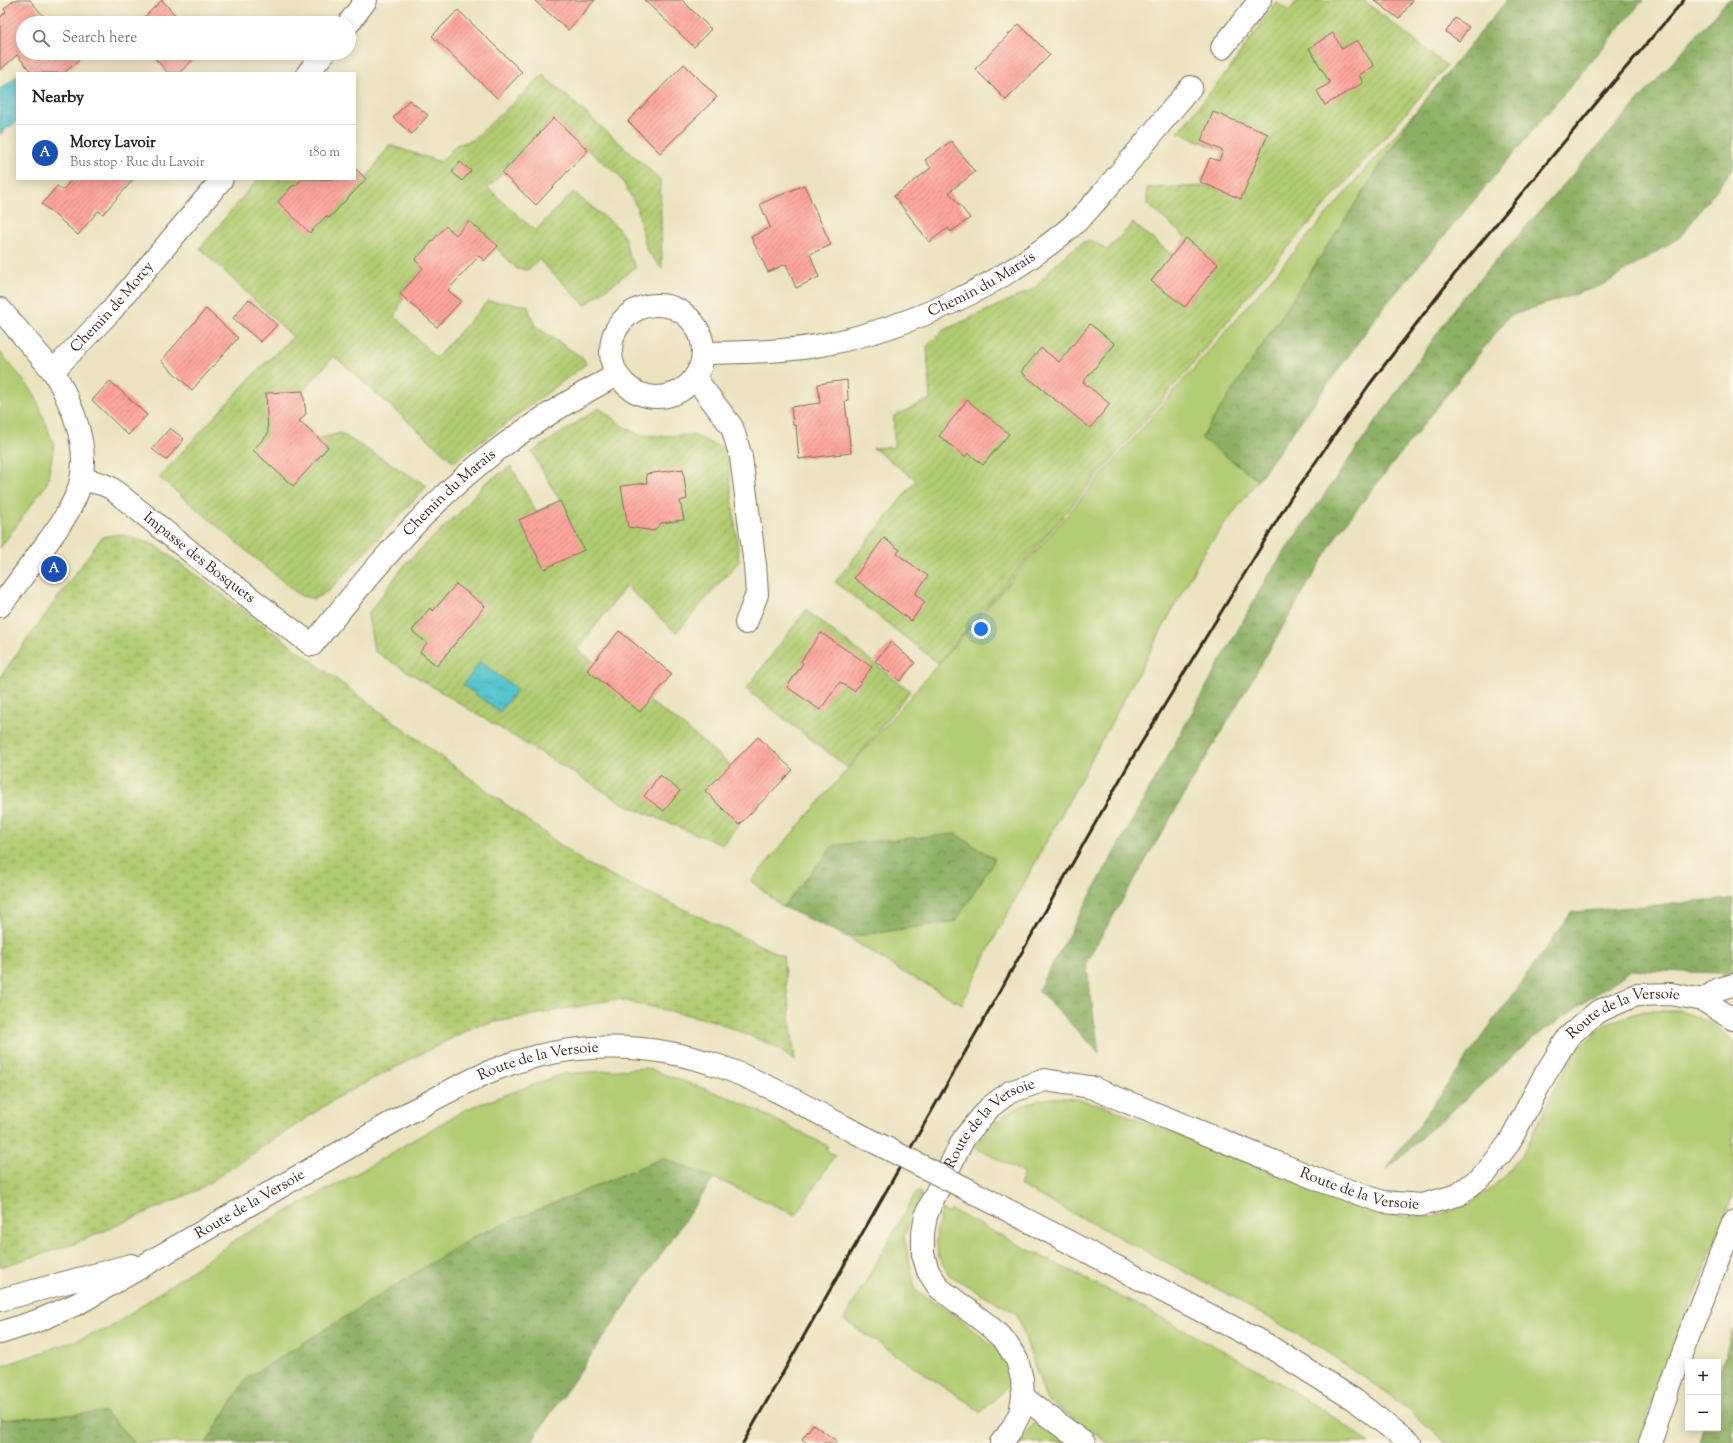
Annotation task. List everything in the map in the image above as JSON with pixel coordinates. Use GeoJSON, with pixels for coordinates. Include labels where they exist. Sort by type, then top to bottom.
{"type":"FeatureCollection","features":[{"type":"Feature","properties":{"kind":"street"},"geometry":{"type":"LineString","coordinates":[[354,16],[366,0]]}},
{"type":"Feature","properties":{"kind":"street"},"geometry":{"type":"LineString","coordinates":[[1222,48],[1260,0]]}},
{"type":"Feature","properties":{"kind":"street"},"geometry":{"type":"LineString","coordinates":[[309,72],[318,60]]}},
{"type":"Feature","properties":{"kind":"street","name":"Chemin du Marais"},"geometry":{"type":"LineString","coordinates":[[703,352],[758,352],[826,344],[895,326],[938,309],[983,287],[1020,264],[1066,231],[1105,191],[1191,87]]}},
{"type":"Feature","properties":{"kind":"street","name":"Chemin de Morcy"},"geometry":{"type":"LineString","coordinates":[[53,371],[111,310],[221,180]]}},
{"type":"Feature","properties":{"kind":"street"},"geometry":{"type":"LineString","coordinates":[[649,305],[666,305],[681,311],[693,322],[701,336],[703,352],[701,366],[694,378],[684,389],[670,395],[655,397],[640,394],[627,386],[617,375],[611,361],[612,336],[626,316],[649,305]]}},
{"type":"Feature","properties":{"kind":"street"},"geometry":{"type":"LineString","coordinates":[[0,310],[53,371],[65,393],[80,437],[84,464],[79,491],[67,515],[0,606]]}},
{"type":"Feature","properties":{"kind":"street","name":"Chemin du Marais"},"geometry":{"type":"LineString","coordinates":[[312,645],[357,590],[412,529],[452,488],[509,440],[576,396],[617,375]]}},
{"type":"Feature","properties":{"kind":"street"},"geometry":{"type":"LineString","coordinates":[[694,378],[732,426],[741,457],[756,565],[757,594],[746,623]]}},
{"type":"Feature","properties":{"kind":"street","name":"Impasse des Bosquets"},"geometry":{"type":"LineString","coordinates":[[82,479],[97,482],[111,488],[207,565],[312,645]]}},
{"type":"Feature","properties":{"kind":"street"},"geometry":{"type":"LineString","coordinates":[[1703,1000],[1718,989],[1733,985]]}},
{"type":"Feature","properties":{"kind":"street","name":"Route de la Versoie"},"geometry":{"type":"LineString","coordinates":[[1001,1443],[1012,1429],[1020,1413],[1023,1396],[1022,1379],[1017,1360],[1004,1341],[988,1325],[939,1288],[928,1271],[923,1254],[923,1233],[926,1216],[932,1201],[964,1138],[990,1107],[1010,1092],[1045,1080],[1090,1087],[1327,1183],[1369,1198],[1383,1202],[1421,1205],[1458,1195],[1486,1173],[1509,1143],[1543,1078],[1568,1038],[1597,1012],[1636,996],[1671,994],[1703,1000],[1733,1019]]}},
{"type":"Feature","properties":{"kind":"street","name":"Route de la Versoie"},"geometry":{"type":"LineString","coordinates":[[0,1333],[37,1321],[77,1304],[116,1283],[153,1259],[410,1112],[491,1071],[523,1060],[554,1052],[588,1048],[621,1047],[654,1050],[686,1057],[718,1066],[749,1078],[1267,1345],[1353,1399],[1410,1443]]}},
{"type":"Feature","properties":{"kind":"street"},"geometry":{"type":"LineString","coordinates":[[1650,1443],[1733,1222]]}},
{"type":"Feature","properties":{"kind":"street","name":"Route de la Versoie"},"geometry":{"type":"LineString","coordinates":[[0,1300],[153,1259]]}},
{"type":"Feature","properties":{"kind":"street"},"geometry":{"type":"LineString","coordinates":[[1023,1396],[1084,1443]]}},
{"type":"Feature","properties":{"kind":"green space"},"geometry":{"type":"Polygon","coordinates":[[[1298,0],[1363,0],[1447,66],[1274,264],[1192,365],[938,663],[835,582],[916,480],[873,448],[894,447],[894,416],[930,399],[927,346],[942,331],[1034,289],[1057,262],[1083,242],[1093,241],[1107,250],[1133,223],[1172,255],[1186,238],[1147,204],[1147,188],[1212,186],[1223,151],[1178,132],[1231,67],[1276,2],[1289,11],[1298,0]]]}},
{"type":"Feature","properties":{"kind":"green space"},"geometry":{"type":"Polygon","coordinates":[[[1507,0],[1643,0],[1383,308],[1258,480],[1201,438],[1416,111],[1507,0]]]}},
{"type":"Feature","properties":{"kind":"green space"},"geometry":{"type":"Polygon","coordinates":[[[1728,0],[1733,0],[1733,168],[1680,237],[1603,285],[1509,316],[1338,533],[1086,962],[1099,1053],[1038,990],[1269,574],[1460,301],[1728,0]]]}},
{"type":"Feature","properties":{"kind":"green space"},"geometry":{"type":"Polygon","coordinates":[[[543,75],[660,179],[662,269],[647,251],[637,207],[619,175],[588,150],[554,118],[488,188],[535,231],[573,192],[617,227],[625,238],[628,253],[636,267],[585,305],[538,259],[528,270],[517,269],[469,221],[400,294],[403,298],[395,316],[436,358],[488,301],[527,305],[535,326],[583,358],[586,364],[454,462],[334,356],[303,391],[299,421],[318,439],[340,433],[427,486],[330,590],[314,599],[299,595],[159,477],[256,372],[293,337],[200,248],[257,180],[356,180],[356,169],[366,179],[389,145],[441,162],[456,145],[473,140],[543,75]]]}},
{"type":"Feature","properties":{"kind":"green space"},"geometry":{"type":"Polygon","coordinates":[[[1416,111],[1202,438],[1258,480],[1204,552],[997,933],[962,1004],[899,970],[848,937],[957,921],[834,845],[783,907],[751,881],[1416,111]]]}},
{"type":"Feature","properties":{"kind":"green space"},"geometry":{"type":"Polygon","coordinates":[[[0,352],[34,393],[54,445],[47,483],[0,548],[0,352]]]}},
{"type":"Feature","properties":{"kind":"green space"},"geometry":{"type":"Polygon","coordinates":[[[599,408],[621,425],[639,435],[693,435],[727,450],[739,561],[676,633],[626,586],[577,650],[684,726],[730,765],[739,825],[722,845],[626,805],[374,651],[368,614],[407,562],[460,512],[485,483],[511,466],[536,512],[560,501],[532,452],[599,408]]]}},
{"type":"Feature","properties":{"kind":"green space"},"geometry":{"type":"Polygon","coordinates":[[[119,534],[155,545],[585,863],[783,956],[795,1061],[774,1046],[714,1021],[617,999],[475,1026],[338,1097],[198,1190],[74,1244],[0,1267],[0,677],[102,537],[119,534]]]}},
{"type":"Feature","properties":{"kind":"green space"},"geometry":{"type":"Polygon","coordinates":[[[806,610],[910,691],[848,768],[746,689],[806,610]]]}},
{"type":"Feature","properties":{"kind":"green space"},"geometry":{"type":"Polygon","coordinates":[[[956,834],[995,859],[956,921],[848,937],[783,907],[834,845],[956,834]]]}},
{"type":"Feature","properties":{"kind":"green space"},"geometry":{"type":"Polygon","coordinates":[[[1733,899],[1733,986],[1720,973],[1631,970],[1533,1038],[1386,1170],[1572,912],[1733,899]]]}},
{"type":"Feature","properties":{"kind":"green space"},"geometry":{"type":"Polygon","coordinates":[[[1644,1011],[1682,1011],[1717,1026],[1733,1041],[1733,1194],[1637,1443],[1446,1443],[1405,1406],[1323,1349],[1237,1299],[1019,1185],[1024,1173],[974,1147],[996,1122],[1020,1107],[1046,1099],[1075,1099],[1107,1107],[1355,1205],[1395,1216],[1434,1216],[1470,1204],[1501,1180],[1525,1151],[1558,1082],[1579,1048],[1607,1023],[1644,1011]]]}},
{"type":"Feature","properties":{"kind":"green space"},"geometry":{"type":"Polygon","coordinates":[[[647,1068],[736,1100],[828,1146],[826,1150],[835,1155],[796,1215],[714,1178],[663,1158],[473,1237],[246,1379],[206,1443],[135,1443],[105,1412],[0,1420],[0,1367],[108,1329],[241,1236],[354,1175],[464,1110],[563,1074],[647,1068]]]}},
{"type":"Feature","properties":{"kind":"green space"},"geometry":{"type":"Polygon","coordinates":[[[663,1158],[714,1178],[530,1443],[206,1443],[246,1379],[473,1237],[663,1158]]]}},
{"type":"Feature","properties":{"kind":"green space"},"geometry":{"type":"Polygon","coordinates":[[[917,1191],[922,1194],[904,1236],[915,1290],[963,1321],[1004,1355],[1015,1380],[980,1413],[970,1404],[844,1320],[917,1191]]]}},
{"type":"Feature","properties":{"kind":"green space"},"geometry":{"type":"Polygon","coordinates":[[[942,1210],[949,1213],[951,1210],[1221,1349],[1282,1384],[1370,1443],[1108,1443],[1046,1399],[1017,1314],[949,1275],[938,1256],[936,1232],[942,1210]]]}},
{"type":"Feature","properties":{"kind":"green space"},"geometry":{"type":"Polygon","coordinates":[[[1733,1329],[1733,1443],[1699,1443],[1702,1431],[1721,1431],[1721,1369],[1733,1329]]]}},
{"type":"Feature","properties":{"kind":"green space"},"geometry":{"type":"Polygon","coordinates":[[[105,1412],[135,1443],[0,1443],[0,1420],[105,1412]]]}},
{"type":"Feature","properties":{"kind":"green space"},"geometry":{"type":"Polygon","coordinates":[[[1037,1421],[1068,1443],[1016,1443],[1037,1421]]]}},
{"type":"Feature","properties":{"kind":"water"},"geometry":{"type":"Polygon","coordinates":[[[16,77],[16,122],[0,134],[0,89],[16,77]]]}},
{"type":"Feature","properties":{"kind":"water"},"geometry":{"type":"Polygon","coordinates":[[[480,662],[517,689],[500,712],[463,685],[480,662]]]}},
{"type":"Feature","properties":{"kind":"building"},"geometry":{"type":"Polygon","coordinates":[[[14,0],[30,0],[43,16],[16,16],[16,56],[0,70],[0,17],[6,12],[4,9],[14,0]]]}},
{"type":"Feature","properties":{"kind":"building"},"geometry":{"type":"Polygon","coordinates":[[[162,0],[176,16],[145,16],[162,0]]]}},
{"type":"Feature","properties":{"kind":"building"},"geometry":{"type":"Polygon","coordinates":[[[534,0],[595,0],[568,30],[534,0]]]}},
{"type":"Feature","properties":{"kind":"building"},"geometry":{"type":"Polygon","coordinates":[[[644,0],[682,0],[711,29],[694,47],[644,0]]]}},
{"type":"Feature","properties":{"kind":"building"},"geometry":{"type":"Polygon","coordinates":[[[1374,0],[1413,0],[1399,19],[1374,0]]]}},
{"type":"Feature","properties":{"kind":"building"},"geometry":{"type":"Polygon","coordinates":[[[458,10],[522,72],[497,98],[432,36],[458,10]]]}},
{"type":"Feature","properties":{"kind":"building"},"geometry":{"type":"Polygon","coordinates":[[[1455,18],[1469,27],[1459,41],[1446,32],[1455,18]]]}},
{"type":"Feature","properties":{"kind":"building"},"geometry":{"type":"Polygon","coordinates":[[[1019,24],[1050,55],[1006,100],[975,69],[1019,24]]]}},
{"type":"Feature","properties":{"kind":"building"},"geometry":{"type":"Polygon","coordinates":[[[1333,33],[1342,49],[1357,40],[1374,66],[1359,75],[1363,83],[1325,105],[1317,91],[1330,83],[1309,48],[1333,33]]]}},
{"type":"Feature","properties":{"kind":"building"},"geometry":{"type":"Polygon","coordinates":[[[21,60],[79,60],[65,72],[31,72],[21,60]]]}},
{"type":"Feature","properties":{"kind":"building"},"geometry":{"type":"Polygon","coordinates":[[[156,60],[193,60],[180,72],[167,72],[156,60]]]}},
{"type":"Feature","properties":{"kind":"building"},"geometry":{"type":"Polygon","coordinates":[[[684,64],[717,97],[660,153],[628,121],[684,64]]]}},
{"type":"Feature","properties":{"kind":"building"},"geometry":{"type":"Polygon","coordinates":[[[409,100],[428,115],[412,134],[393,118],[409,100]]]}},
{"type":"Feature","properties":{"kind":"building"},"geometry":{"type":"Polygon","coordinates":[[[1213,112],[1268,134],[1241,199],[1200,182],[1210,158],[1219,161],[1223,151],[1201,141],[1213,112]]]}},
{"type":"Feature","properties":{"kind":"building"},"geometry":{"type":"Polygon","coordinates":[[[554,118],[588,150],[536,205],[502,173],[554,118]]]}},
{"type":"Feature","properties":{"kind":"building"},"geometry":{"type":"Polygon","coordinates":[[[951,141],[975,172],[949,192],[970,218],[951,232],[948,228],[929,242],[894,196],[931,168],[925,160],[951,141]]]}},
{"type":"Feature","properties":{"kind":"building"},"geometry":{"type":"Polygon","coordinates":[[[460,162],[471,171],[462,181],[452,172],[460,162]]]}},
{"type":"Feature","properties":{"kind":"building"},"geometry":{"type":"Polygon","coordinates":[[[356,169],[366,179],[329,218],[326,216],[310,233],[278,202],[293,185],[295,186],[301,180],[356,180],[356,169]]]}},
{"type":"Feature","properties":{"kind":"building"},"geometry":{"type":"Polygon","coordinates":[[[71,180],[133,180],[103,214],[98,211],[78,235],[42,204],[57,186],[63,190],[71,180]]]}},
{"type":"Feature","properties":{"kind":"building"},"geometry":{"type":"Polygon","coordinates":[[[804,185],[831,245],[810,254],[819,277],[796,288],[786,264],[768,272],[751,237],[770,227],[760,204],[804,185]]]}},
{"type":"Feature","properties":{"kind":"building"},"geometry":{"type":"Polygon","coordinates":[[[469,221],[498,246],[484,261],[479,256],[448,290],[461,301],[437,327],[400,294],[423,268],[415,260],[446,226],[456,235],[469,221]]]}},
{"type":"Feature","properties":{"kind":"building"},"geometry":{"type":"Polygon","coordinates":[[[1186,238],[1218,264],[1185,307],[1151,281],[1186,238]]]}},
{"type":"Feature","properties":{"kind":"building"},"geometry":{"type":"Polygon","coordinates":[[[249,299],[277,325],[261,342],[233,318],[249,299]]]}},
{"type":"Feature","properties":{"kind":"building"},"geometry":{"type":"Polygon","coordinates":[[[206,309],[238,338],[192,390],[161,361],[206,309]]]}},
{"type":"Feature","properties":{"kind":"building"},"geometry":{"type":"Polygon","coordinates":[[[1090,324],[1115,344],[1083,382],[1110,404],[1090,428],[1021,372],[1041,348],[1059,362],[1090,324]]]}},
{"type":"Feature","properties":{"kind":"building"},"geometry":{"type":"Polygon","coordinates":[[[847,380],[848,400],[845,401],[851,453],[799,459],[796,426],[793,425],[791,407],[820,403],[818,384],[847,380]]]}},
{"type":"Feature","properties":{"kind":"building"},"geometry":{"type":"Polygon","coordinates":[[[110,381],[147,415],[128,435],[92,400],[110,381]]]}},
{"type":"Feature","properties":{"kind":"building"},"geometry":{"type":"Polygon","coordinates":[[[303,391],[306,414],[299,421],[328,447],[293,486],[253,450],[268,434],[266,393],[303,391]]]}},
{"type":"Feature","properties":{"kind":"building"},"geometry":{"type":"Polygon","coordinates":[[[967,400],[1009,434],[983,465],[968,453],[965,457],[939,436],[967,400]]]}},
{"type":"Feature","properties":{"kind":"building"},"geometry":{"type":"Polygon","coordinates":[[[170,428],[184,439],[166,460],[152,449],[170,428]]]}},
{"type":"Feature","properties":{"kind":"building"},"geometry":{"type":"Polygon","coordinates":[[[683,469],[687,499],[680,501],[684,520],[661,523],[654,531],[628,527],[621,486],[647,483],[646,474],[683,469]]]}},
{"type":"Feature","properties":{"kind":"building"},"geometry":{"type":"Polygon","coordinates":[[[560,501],[584,550],[544,569],[519,520],[560,501]]]}},
{"type":"Feature","properties":{"kind":"building"},"geometry":{"type":"Polygon","coordinates":[[[884,538],[900,550],[897,554],[928,576],[915,594],[925,602],[911,621],[854,578],[884,538]]]}},
{"type":"Feature","properties":{"kind":"building"},"geometry":{"type":"Polygon","coordinates":[[[456,584],[485,606],[437,666],[420,652],[427,643],[412,631],[430,608],[433,611],[456,584]]]}},
{"type":"Feature","properties":{"kind":"building"},"geometry":{"type":"Polygon","coordinates":[[[619,631],[672,674],[640,712],[587,670],[619,631]]]}},
{"type":"Feature","properties":{"kind":"building"},"geometry":{"type":"Polygon","coordinates":[[[821,633],[872,667],[854,691],[840,682],[820,710],[787,687],[803,663],[801,661],[821,633]]]}},
{"type":"Feature","properties":{"kind":"building"},"geometry":{"type":"Polygon","coordinates":[[[891,642],[915,663],[900,681],[875,661],[891,642]]]}},
{"type":"Feature","properties":{"kind":"building"},"geometry":{"type":"Polygon","coordinates":[[[758,737],[793,770],[739,825],[705,791],[758,737]]]}},
{"type":"Feature","properties":{"kind":"building"},"geometry":{"type":"Polygon","coordinates":[[[660,775],[680,791],[664,811],[644,796],[660,775]]]}},
{"type":"Feature","properties":{"kind":"building"},"geometry":{"type":"Polygon","coordinates":[[[813,1424],[837,1441],[836,1443],[807,1443],[802,1439],[813,1424]]]}},
{"type":"Feature","properties":{"kind":"railway"},"geometry":{"type":"LineString","coordinates":[[743,1443],[1134,755],[1290,499],[1369,385],[1454,275],[1612,84],[1684,0]]}},
{"type":"Feature","properties":{"kind":"place","name":"Morcy Lavoir"},"geometry":{"type":"Point","coordinates":[54,569]}}]}
